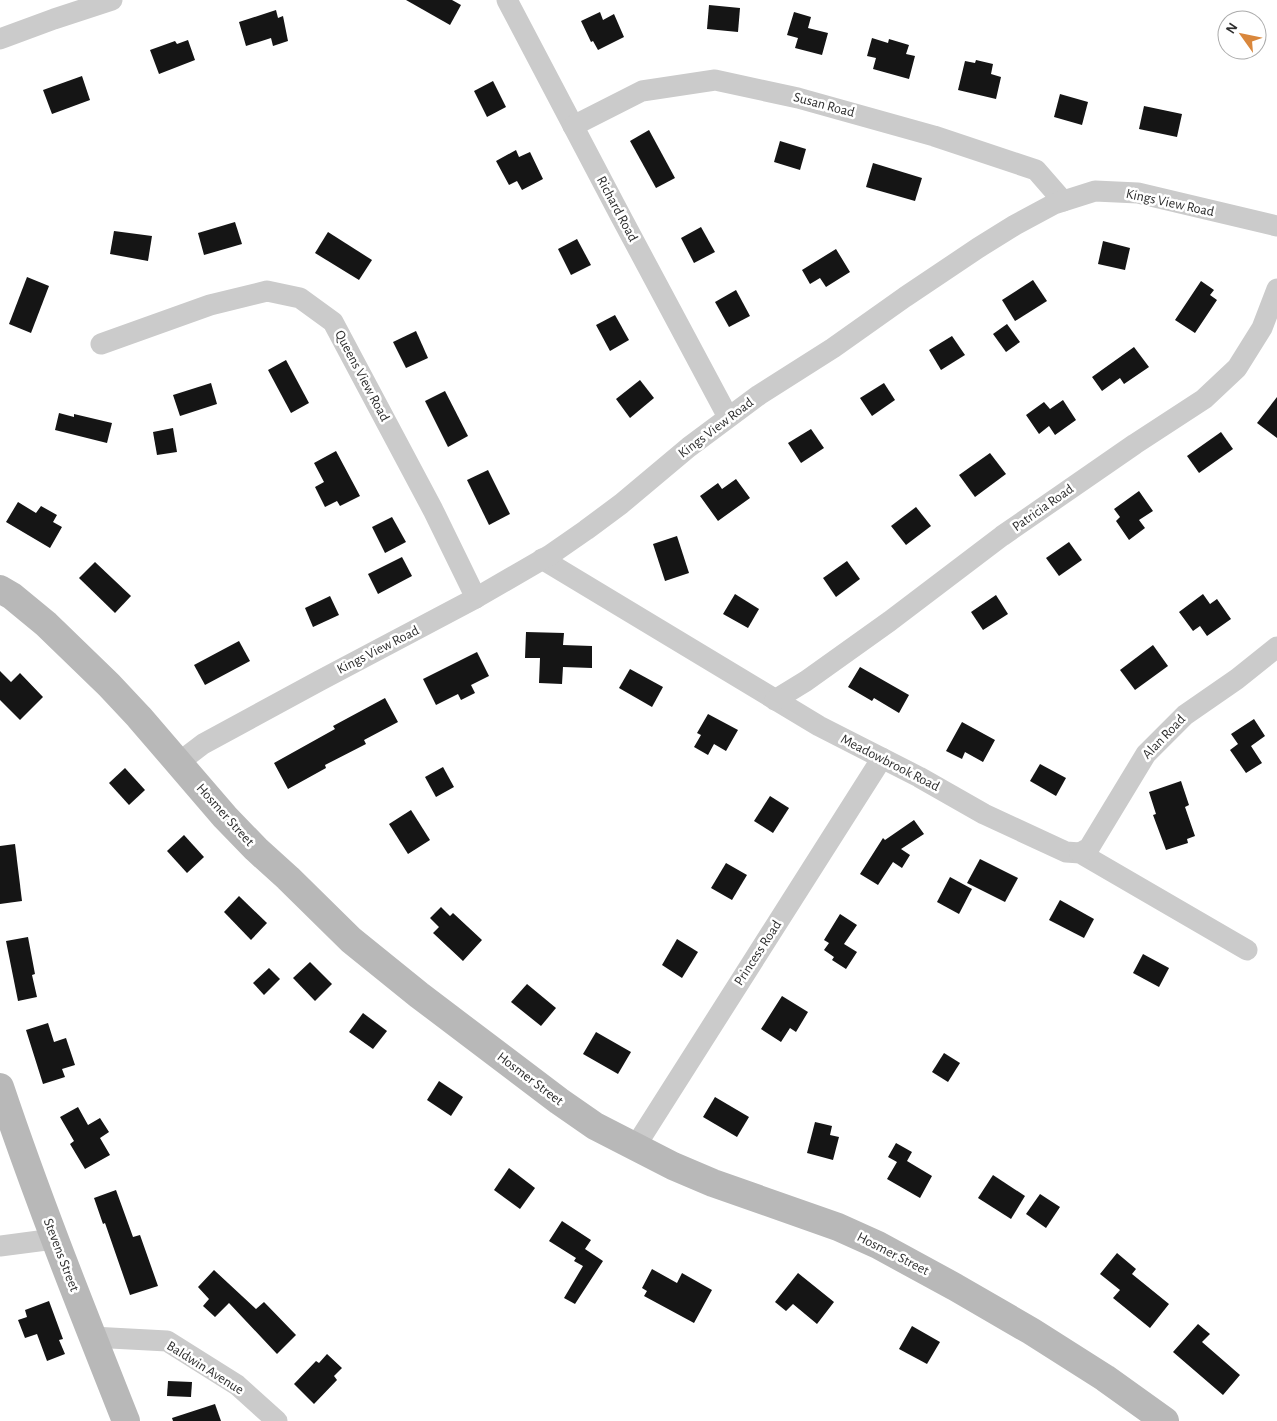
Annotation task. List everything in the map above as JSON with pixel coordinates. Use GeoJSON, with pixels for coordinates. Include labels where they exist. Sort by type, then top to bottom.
{"type":"FeatureCollection","features":[{"type":"Feature","properties":{"kind":"street"},"geometry":{"type":"LineString","coordinates":[[0,39],[112,0]]}},
{"type":"Feature","properties":{"kind":"street","name":"Richard Road"},"geometry":{"type":"LineString","coordinates":[[508,0],[728,417]]}},
{"type":"Feature","properties":{"kind":"street","name":"Susan Road"},"geometry":{"type":"LineString","coordinates":[[574,126],[642,91],[715,80],[798,98],[934,136],[1036,170],[1062,201]]}},
{"type":"Feature","properties":{"kind":"street","name":"Kings View Road"},"geometry":{"type":"LineString","coordinates":[[178,762],[203,744],[476,598],[542,559],[621,504],[688,447],[759,395],[833,348],[971,253],[1015,225],[1054,204],[1095,191],[1138,194],[1277,226]]}},
{"type":"Feature","properties":{"kind":"street","name":"Patricia Road"},"geometry":{"type":"LineString","coordinates":[[775,700],[806,681],[890,621],[1010,531],[1135,444],[1204,399],[1238,368],[1262,328],[1277,289]]}},
{"type":"Feature","properties":{"kind":"street","name":"Queens View Road"},"geometry":{"type":"LineString","coordinates":[[101,344],[210,305],[267,291],[300,298],[333,322],[433,510],[476,598]]}},
{"type":"Feature","properties":{"kind":"street","name":"Meadowbrook Road"},"geometry":{"type":"LineString","coordinates":[[542,559],[819,726],[919,777],[984,814],[1066,852],[1080,853],[1247,950]]}},
{"type":"Feature","properties":{"kind":"street","name":"Hosmer Street"},"geometry":{"type":"LineString","coordinates":[[0,588],[46,624],[78,654],[127,704],[225,817],[351,940],[419,995],[559,1101],[595,1126],[673,1166],[878,1245],[1031,1331],[1105,1378],[1166,1421]]}},
{"type":"Feature","properties":{"kind":"street","name":"Alan Road"},"geometry":{"type":"LineString","coordinates":[[1080,853],[1089,848],[1146,754],[1185,714],[1237,679],[1277,647]]}},
{"type":"Feature","properties":{"kind":"street","name":"Princess Road"},"geometry":{"type":"LineString","coordinates":[[635,1147],[882,758]]}},
{"type":"Feature","properties":{"kind":"street","name":"Stevens Street"},"geometry":{"type":"LineString","coordinates":[[0,1087],[30,1175],[126,1421]]}},
{"type":"Feature","properties":{"kind":"street"},"geometry":{"type":"LineString","coordinates":[[0,1246],[54,1238]]}},
{"type":"Feature","properties":{"kind":"street","name":"Baldwin Avenue"},"geometry":{"type":"LineString","coordinates":[[92,1337],[166,1341],[237,1385],[277,1421]]}},
{"type":"Feature","properties":{"kind":"building"},"geometry":{"type":"Polygon","coordinates":[[[406,0],[452,0],[461,5],[450,25],[406,0]]]}},
{"type":"Feature","properties":{"kind":"building"},"geometry":{"type":"Polygon","coordinates":[[[709,5],[740,8],[738,32],[707,29],[709,5]]]}},
{"type":"Feature","properties":{"kind":"building"},"geometry":{"type":"Polygon","coordinates":[[[276,10],[278,18],[283,16],[288,41],[273,46],[271,38],[246,46],[239,22],[276,10]]]}},
{"type":"Feature","properties":{"kind":"building"},"geometry":{"type":"Polygon","coordinates":[[[600,12],[603,20],[614,14],[624,37],[598,50],[593,41],[591,42],[581,21],[600,12]]]}},
{"type":"Feature","properties":{"kind":"building"},"geometry":{"type":"Polygon","coordinates":[[[794,12],[811,17],[808,28],[828,33],[822,55],[795,48],[798,38],[787,35],[794,12]]]}},
{"type":"Feature","properties":{"kind":"building"},"geometry":{"type":"Polygon","coordinates":[[[872,38],[888,43],[889,39],[909,45],[906,54],[915,56],[909,79],[873,69],[876,58],[867,56],[872,38]]]}},
{"type":"Feature","properties":{"kind":"building"},"geometry":{"type":"Polygon","coordinates":[[[188,40],[195,60],[159,74],[150,50],[175,41],[177,44],[188,40]]]}},
{"type":"Feature","properties":{"kind":"building"},"geometry":{"type":"Polygon","coordinates":[[[976,60],[993,64],[991,74],[1001,77],[996,99],[958,90],[965,61],[975,63],[976,60]]]}},
{"type":"Feature","properties":{"kind":"building"},"geometry":{"type":"Polygon","coordinates":[[[82,76],[90,100],[52,114],[43,90],[82,76]]]}},
{"type":"Feature","properties":{"kind":"building"},"geometry":{"type":"Polygon","coordinates":[[[493,81],[506,107],[487,117],[474,91],[493,81]]]}},
{"type":"Feature","properties":{"kind":"building"},"geometry":{"type":"Polygon","coordinates":[[[1060,94],[1088,102],[1082,125],[1054,117],[1060,94]]]}},
{"type":"Feature","properties":{"kind":"building"},"geometry":{"type":"Polygon","coordinates":[[[1144,106],[1182,114],[1177,137],[1139,129],[1144,106]]]}},
{"type":"Feature","properties":{"kind":"building"},"geometry":{"type":"Polygon","coordinates":[[[649,130],[675,178],[656,188],[630,141],[649,130]]]}},
{"type":"Feature","properties":{"kind":"building"},"geometry":{"type":"Polygon","coordinates":[[[780,141],[806,149],[800,170],[774,162],[780,141]]]}},
{"type":"Feature","properties":{"kind":"building"},"geometry":{"type":"Polygon","coordinates":[[[516,150],[519,157],[530,152],[543,179],[522,190],[517,181],[509,185],[496,161],[516,150]]]}},
{"type":"Feature","properties":{"kind":"building"},"geometry":{"type":"Polygon","coordinates":[[[873,163],[922,178],[915,201],[866,187],[873,163]]]}},
{"type":"Feature","properties":{"kind":"building"},"geometry":{"type":"Polygon","coordinates":[[[235,222],[242,244],[204,255],[198,233],[235,222]]]}},
{"type":"Feature","properties":{"kind":"building"},"geometry":{"type":"Polygon","coordinates":[[[701,227],[715,252],[694,263],[681,238],[701,227]]]}},
{"type":"Feature","properties":{"kind":"building"},"geometry":{"type":"Polygon","coordinates":[[[114,231],[152,236],[148,261],[110,254],[114,231]]]}},
{"type":"Feature","properties":{"kind":"building"},"geometry":{"type":"Polygon","coordinates":[[[328,232],[372,260],[359,280],[315,253],[328,232]]]}},
{"type":"Feature","properties":{"kind":"building"},"geometry":{"type":"Polygon","coordinates":[[[577,239],[591,265],[571,275],[558,249],[577,239]]]}},
{"type":"Feature","properties":{"kind":"building"},"geometry":{"type":"Polygon","coordinates":[[[1103,241],[1130,248],[1125,270],[1098,264],[1103,241]]]}},
{"type":"Feature","properties":{"kind":"building"},"geometry":{"type":"Polygon","coordinates":[[[836,249],[850,272],[826,287],[820,278],[810,284],[802,270],[836,249]]]}},
{"type":"Feature","properties":{"kind":"building"},"geometry":{"type":"Polygon","coordinates":[[[27,277],[49,286],[31,333],[9,324],[27,277]]]}},
{"type":"Feature","properties":{"kind":"building"},"geometry":{"type":"Polygon","coordinates":[[[1033,280],[1047,301],[1015,321],[1002,300],[1033,280]]]}},
{"type":"Feature","properties":{"kind":"building"},"geometry":{"type":"Polygon","coordinates":[[[1201,281],[1214,290],[1210,295],[1217,300],[1195,333],[1175,320],[1201,281]]]}},
{"type":"Feature","properties":{"kind":"building"},"geometry":{"type":"Polygon","coordinates":[[[736,290],[750,316],[729,327],[715,302],[736,290]]]}},
{"type":"Feature","properties":{"kind":"building"},"geometry":{"type":"Polygon","coordinates":[[[615,315],[629,340],[610,351],[596,325],[615,315]]]}},
{"type":"Feature","properties":{"kind":"building"},"geometry":{"type":"Polygon","coordinates":[[[1007,324],[1020,342],[1006,352],[993,334],[1007,324]]]}},
{"type":"Feature","properties":{"kind":"building"},"geometry":{"type":"Polygon","coordinates":[[[416,331],[428,358],[406,368],[393,342],[416,331]]]}},
{"type":"Feature","properties":{"kind":"building"},"geometry":{"type":"Polygon","coordinates":[[[952,336],[965,355],[941,370],[929,350],[952,336]]]}},
{"type":"Feature","properties":{"kind":"building"},"geometry":{"type":"Polygon","coordinates":[[[1134,347],[1149,367],[1124,384],[1120,378],[1102,391],[1092,377],[1134,347]]]}},
{"type":"Feature","properties":{"kind":"building"},"geometry":{"type":"Polygon","coordinates":[[[286,360],[309,403],[291,413],[268,370],[286,360]]]}},
{"type":"Feature","properties":{"kind":"building"},"geometry":{"type":"Polygon","coordinates":[[[640,380],[654,398],[630,418],[616,399],[640,380]]]}},
{"type":"Feature","properties":{"kind":"building"},"geometry":{"type":"Polygon","coordinates":[[[211,383],[217,404],[180,416],[173,395],[211,383]]]}},
{"type":"Feature","properties":{"kind":"building"},"geometry":{"type":"Polygon","coordinates":[[[884,383],[895,400],[872,416],[860,398],[884,383]]]}},
{"type":"Feature","properties":{"kind":"building"},"geometry":{"type":"Polygon","coordinates":[[[445,391],[468,436],[448,447],[425,401],[445,391]]]}},
{"type":"Feature","properties":{"kind":"building"},"geometry":{"type":"Polygon","coordinates":[[[1277,397],[1277,438],[1257,423],[1277,397]]]}},
{"type":"Feature","properties":{"kind":"building"},"geometry":{"type":"Polygon","coordinates":[[[1063,400],[1076,420],[1055,435],[1049,426],[1039,434],[1026,415],[1044,402],[1050,409],[1063,400]]]}},
{"type":"Feature","properties":{"kind":"building"},"geometry":{"type":"Polygon","coordinates":[[[59,413],[74,417],[74,414],[112,423],[107,443],[55,430],[59,413]]]}},
{"type":"Feature","properties":{"kind":"building"},"geometry":{"type":"Polygon","coordinates":[[[173,428],[177,452],[157,455],[153,432],[173,428]]]}},
{"type":"Feature","properties":{"kind":"building"},"geometry":{"type":"Polygon","coordinates":[[[811,429],[824,448],[801,463],[788,443],[811,429]]]}},
{"type":"Feature","properties":{"kind":"building"},"geometry":{"type":"Polygon","coordinates":[[[1221,432],[1233,449],[1199,473],[1187,456],[1221,432]]]}},
{"type":"Feature","properties":{"kind":"building"},"geometry":{"type":"Polygon","coordinates":[[[336,451],[360,496],[340,506],[337,501],[325,507],[315,487],[324,482],[314,463],[336,451]]]}},
{"type":"Feature","properties":{"kind":"building"},"geometry":{"type":"Polygon","coordinates":[[[990,453],[1006,474],[975,497],[959,475],[990,453]]]}},
{"type":"Feature","properties":{"kind":"building"},"geometry":{"type":"Polygon","coordinates":[[[488,470],[510,514],[489,525],[467,480],[488,470]]]}},
{"type":"Feature","properties":{"kind":"building"},"geometry":{"type":"Polygon","coordinates":[[[736,479],[750,498],[718,521],[700,496],[718,483],[722,489],[736,479]]]}},
{"type":"Feature","properties":{"kind":"building"},"geometry":{"type":"Polygon","coordinates":[[[1139,491],[1153,511],[1139,520],[1145,528],[1129,540],[1116,521],[1120,517],[1114,509],[1139,491]]]}},
{"type":"Feature","properties":{"kind":"building"},"geometry":{"type":"Polygon","coordinates":[[[18,502],[36,513],[41,506],[57,515],[53,522],[62,527],[50,548],[6,522],[18,502]]]}},
{"type":"Feature","properties":{"kind":"building"},"geometry":{"type":"Polygon","coordinates":[[[916,507],[931,526],[906,545],[891,526],[916,507]]]}},
{"type":"Feature","properties":{"kind":"building"},"geometry":{"type":"Polygon","coordinates":[[[392,517],[406,542],[385,553],[372,527],[392,517]]]}},
{"type":"Feature","properties":{"kind":"building"},"geometry":{"type":"Polygon","coordinates":[[[677,536],[689,573],[665,581],[653,544],[677,536]]]}},
{"type":"Feature","properties":{"kind":"building"},"geometry":{"type":"Polygon","coordinates":[[[1069,542],[1082,560],[1059,576],[1046,558],[1069,542]]]}},
{"type":"Feature","properties":{"kind":"building"},"geometry":{"type":"Polygon","coordinates":[[[402,557],[412,576],[378,594],[368,574],[402,557]]]}},
{"type":"Feature","properties":{"kind":"building"},"geometry":{"type":"Polygon","coordinates":[[[847,561],[860,579],[836,597],[823,578],[847,561]]]}},
{"type":"Feature","properties":{"kind":"building"},"geometry":{"type":"Polygon","coordinates":[[[95,562],[131,596],[115,613],[79,578],[95,562]]]}},
{"type":"Feature","properties":{"kind":"building"},"geometry":{"type":"Polygon","coordinates":[[[735,594],[759,609],[748,628],[723,614],[735,594]]]}},
{"type":"Feature","properties":{"kind":"building"},"geometry":{"type":"Polygon","coordinates":[[[1203,594],[1210,604],[1217,599],[1231,619],[1207,636],[1200,626],[1193,631],[1179,612],[1203,594]]]}},
{"type":"Feature","properties":{"kind":"building"},"geometry":{"type":"Polygon","coordinates":[[[996,595],[1008,614],[983,630],[971,612],[996,595]]]}},
{"type":"Feature","properties":{"kind":"building"},"geometry":{"type":"Polygon","coordinates":[[[330,596],[339,615],[313,627],[305,608],[330,596]]]}},
{"type":"Feature","properties":{"kind":"building"},"geometry":{"type":"Polygon","coordinates":[[[526,632],[564,633],[563,645],[592,646],[592,668],[563,667],[562,684],[539,683],[540,658],[525,658],[526,632]]]}},
{"type":"Feature","properties":{"kind":"building"},"geometry":{"type":"Polygon","coordinates":[[[239,641],[250,661],[205,685],[194,665],[239,641]]]}},
{"type":"Feature","properties":{"kind":"building"},"geometry":{"type":"Polygon","coordinates":[[[1153,645],[1168,666],[1135,690],[1120,670],[1153,645]]]}},
{"type":"Feature","properties":{"kind":"building"},"geometry":{"type":"Polygon","coordinates":[[[477,652],[489,676],[471,685],[475,693],[461,700],[458,694],[436,705],[423,679],[477,652]]]}},
{"type":"Feature","properties":{"kind":"building"},"geometry":{"type":"Polygon","coordinates":[[[860,667],[909,695],[899,713],[874,698],[872,701],[848,687],[860,667]]]}},
{"type":"Feature","properties":{"kind":"building"},"geometry":{"type":"Polygon","coordinates":[[[630,669],[663,687],[652,707],[619,688],[630,669]]]}},
{"type":"Feature","properties":{"kind":"building"},"geometry":{"type":"Polygon","coordinates":[[[0,671],[11,682],[20,673],[43,697],[20,720],[0,700],[0,671]]]}},
{"type":"Feature","properties":{"kind":"building"},"geometry":{"type":"Polygon","coordinates":[[[385,698],[398,722],[364,740],[366,744],[325,765],[326,768],[288,789],[274,763],[335,729],[333,726],[385,698]]]}},
{"type":"Feature","properties":{"kind":"building"},"geometry":{"type":"Polygon","coordinates":[[[708,714],[738,730],[726,751],[714,744],[708,755],[694,747],[701,735],[697,733],[708,714]]]}},
{"type":"Feature","properties":{"kind":"building"},"geometry":{"type":"Polygon","coordinates":[[[1254,719],[1265,736],[1251,746],[1262,763],[1246,773],[1230,750],[1238,744],[1231,734],[1254,719]]]}},
{"type":"Feature","properties":{"kind":"building"},"geometry":{"type":"Polygon","coordinates":[[[962,722],[995,740],[983,762],[965,752],[962,759],[946,751],[962,722]]]}},
{"type":"Feature","properties":{"kind":"building"},"geometry":{"type":"Polygon","coordinates":[[[1040,764],[1066,778],[1056,796],[1030,781],[1040,764]]]}},
{"type":"Feature","properties":{"kind":"building"},"geometry":{"type":"Polygon","coordinates":[[[443,767],[454,787],[436,797],[425,777],[443,767]]]}},
{"type":"Feature","properties":{"kind":"building"},"geometry":{"type":"Polygon","coordinates":[[[125,768],[145,790],[129,805],[109,783],[125,768]]]}},
{"type":"Feature","properties":{"kind":"building"},"geometry":{"type":"Polygon","coordinates":[[[1181,781],[1189,805],[1185,807],[1195,836],[1187,839],[1188,843],[1166,850],[1153,815],[1156,814],[1149,792],[1181,781]]]}},
{"type":"Feature","properties":{"kind":"building"},"geometry":{"type":"Polygon","coordinates":[[[770,796],[789,808],[773,833],[754,821],[770,796]]]}},
{"type":"Feature","properties":{"kind":"building"},"geometry":{"type":"Polygon","coordinates":[[[411,810],[430,840],[408,854],[389,824],[411,810]]]}},
{"type":"Feature","properties":{"kind":"building"},"geometry":{"type":"Polygon","coordinates":[[[914,820],[924,834],[901,849],[910,855],[902,868],[893,862],[878,885],[860,874],[883,838],[885,840],[914,820]]]}},
{"type":"Feature","properties":{"kind":"building"},"geometry":{"type":"Polygon","coordinates":[[[184,835],[204,857],[187,873],[167,851],[184,835]]]}},
{"type":"Feature","properties":{"kind":"building"},"geometry":{"type":"Polygon","coordinates":[[[15,844],[22,901],[0,904],[0,846],[15,844]]]}},
{"type":"Feature","properties":{"kind":"building"},"geometry":{"type":"Polygon","coordinates":[[[980,859],[1018,878],[1005,902],[967,883],[980,859]]]}},
{"type":"Feature","properties":{"kind":"building"},"geometry":{"type":"Polygon","coordinates":[[[726,863],[747,875],[732,900],[711,888],[726,863]]]}},
{"type":"Feature","properties":{"kind":"building"},"geometry":{"type":"Polygon","coordinates":[[[950,877],[972,889],[959,914],[937,902],[950,877]]]}},
{"type":"Feature","properties":{"kind":"building"},"geometry":{"type":"Polygon","coordinates":[[[239,896],[267,923],[251,940],[224,912],[239,896]]]}},
{"type":"Feature","properties":{"kind":"building"},"geometry":{"type":"Polygon","coordinates":[[[1060,900],[1094,919],[1084,938],[1049,920],[1060,900]]]}},
{"type":"Feature","properties":{"kind":"building"},"geometry":{"type":"Polygon","coordinates":[[[441,907],[450,916],[453,913],[482,940],[463,961],[433,933],[439,927],[430,918],[441,907]]]}},
{"type":"Feature","properties":{"kind":"building"},"geometry":{"type":"Polygon","coordinates":[[[840,914],[857,925],[844,944],[857,952],[846,969],[832,960],[834,957],[824,950],[829,943],[824,940],[840,914]]]}},
{"type":"Feature","properties":{"kind":"building"},"geometry":{"type":"Polygon","coordinates":[[[28,937],[35,974],[32,975],[37,997],[18,1001],[6,941],[28,937]]]}},
{"type":"Feature","properties":{"kind":"building"},"geometry":{"type":"Polygon","coordinates":[[[677,939],[698,952],[682,978],[662,965],[677,939]]]}},
{"type":"Feature","properties":{"kind":"building"},"geometry":{"type":"Polygon","coordinates":[[[1143,954],[1169,968],[1159,987],[1133,973],[1143,954]]]}},
{"type":"Feature","properties":{"kind":"building"},"geometry":{"type":"Polygon","coordinates":[[[310,962],[332,984],[315,1001],[293,978],[310,962]]]}},
{"type":"Feature","properties":{"kind":"building"},"geometry":{"type":"Polygon","coordinates":[[[269,968],[280,979],[264,995],[253,983],[269,968]]]}},
{"type":"Feature","properties":{"kind":"building"},"geometry":{"type":"Polygon","coordinates":[[[527,984],[556,1008],[541,1026],[511,1002],[527,984]]]}},
{"type":"Feature","properties":{"kind":"building"},"geometry":{"type":"Polygon","coordinates":[[[782,996],[808,1012],[796,1032],[790,1028],[781,1042],[761,1029],[782,996]]]}},
{"type":"Feature","properties":{"kind":"building"},"geometry":{"type":"Polygon","coordinates":[[[363,1013],[387,1031],[373,1049],[349,1032],[363,1013]]]}},
{"type":"Feature","properties":{"kind":"building"},"geometry":{"type":"Polygon","coordinates":[[[48,1023],[54,1042],[66,1038],[75,1065],[62,1069],[65,1077],[43,1084],[26,1030],[48,1023]]]}},
{"type":"Feature","properties":{"kind":"building"},"geometry":{"type":"Polygon","coordinates":[[[596,1032],[631,1052],[618,1074],[583,1054],[596,1032]]]}},
{"type":"Feature","properties":{"kind":"building"},"geometry":{"type":"Polygon","coordinates":[[[944,1053],[960,1063],[948,1082],[932,1072],[944,1053]]]}},
{"type":"Feature","properties":{"kind":"building"},"geometry":{"type":"Polygon","coordinates":[[[439,1081],[463,1097],[451,1116],[427,1100],[439,1081]]]}},
{"type":"Feature","properties":{"kind":"building"},"geometry":{"type":"Polygon","coordinates":[[[715,1097],[749,1117],[737,1137],[703,1117],[715,1097]]]}},
{"type":"Feature","properties":{"kind":"building"},"geometry":{"type":"Polygon","coordinates":[[[78,1107],[88,1125],[100,1118],[109,1132],[100,1138],[110,1155],[85,1169],[70,1144],[74,1141],[60,1117],[78,1107]]]}},
{"type":"Feature","properties":{"kind":"building"},"geometry":{"type":"Polygon","coordinates":[[[815,1122],[832,1126],[830,1135],[839,1137],[833,1160],[807,1153],[815,1122]]]}},
{"type":"Feature","properties":{"kind":"building"},"geometry":{"type":"Polygon","coordinates":[[[896,1143],[912,1152],[907,1161],[932,1176],[920,1198],[887,1179],[897,1162],[888,1157],[896,1143]]]}},
{"type":"Feature","properties":{"kind":"building"},"geometry":{"type":"Polygon","coordinates":[[[509,1168],[535,1188],[520,1209],[494,1190],[509,1168]]]}},
{"type":"Feature","properties":{"kind":"building"},"geometry":{"type":"Polygon","coordinates":[[[993,1175],[1025,1196],[1011,1219],[978,1198],[993,1175]]]}},
{"type":"Feature","properties":{"kind":"building"},"geometry":{"type":"Polygon","coordinates":[[[116,1190],[133,1237],[140,1235],[158,1286],[130,1295],[105,1223],[103,1224],[94,1198],[116,1190]]]}},
{"type":"Feature","properties":{"kind":"building"},"geometry":{"type":"Polygon","coordinates":[[[1040,1194],[1060,1207],[1046,1228],[1026,1214],[1040,1194]]]}},
{"type":"Feature","properties":{"kind":"building"},"geometry":{"type":"Polygon","coordinates":[[[562,1221],[591,1240],[585,1249],[603,1261],[575,1304],[564,1298],[583,1266],[574,1261],[576,1258],[549,1241],[562,1221]]]}},
{"type":"Feature","properties":{"kind":"building"},"geometry":{"type":"Polygon","coordinates":[[[1117,1253],[1136,1269],[1132,1274],[1169,1304],[1150,1328],[1113,1298],[1120,1290],[1100,1274],[1117,1253]]]}},
{"type":"Feature","properties":{"kind":"building"},"geometry":{"type":"Polygon","coordinates":[[[652,1269],[677,1283],[682,1273],[712,1290],[694,1323],[644,1296],[647,1291],[642,1288],[652,1269]]]}},
{"type":"Feature","properties":{"kind":"building"},"geometry":{"type":"Polygon","coordinates":[[[214,1270],[256,1309],[264,1302],[296,1335],[277,1354],[229,1303],[215,1317],[203,1306],[209,1299],[198,1287],[214,1270]]]}},
{"type":"Feature","properties":{"kind":"building"},"geometry":{"type":"Polygon","coordinates":[[[798,1273],[834,1302],[817,1324],[793,1304],[786,1311],[775,1302],[798,1273]]]}},
{"type":"Feature","properties":{"kind":"building"},"geometry":{"type":"Polygon","coordinates":[[[49,1301],[63,1339],[59,1340],[65,1354],[47,1361],[37,1334],[25,1338],[18,1320],[27,1317],[25,1310],[49,1301]]]}},
{"type":"Feature","properties":{"kind":"building"},"geometry":{"type":"Polygon","coordinates":[[[1198,1324],[1210,1334],[1202,1342],[1240,1375],[1223,1395],[1173,1352],[1198,1324]]]}},
{"type":"Feature","properties":{"kind":"building"},"geometry":{"type":"Polygon","coordinates":[[[912,1326],[940,1342],[927,1364],[899,1349],[912,1326]]]}},
{"type":"Feature","properties":{"kind":"building"},"geometry":{"type":"Polygon","coordinates":[[[327,1354],[342,1368],[334,1376],[337,1380],[314,1404],[294,1384],[316,1361],[319,1363],[327,1354]]]}},
{"type":"Feature","properties":{"kind":"building"},"geometry":{"type":"Polygon","coordinates":[[[168,1381],[192,1382],[191,1397],[167,1396],[168,1381]]]}},
{"type":"Feature","properties":{"kind":"building"},"geometry":{"type":"Polygon","coordinates":[[[215,1404],[221,1421],[173,1421],[172,1418],[215,1404]]]}}]}
